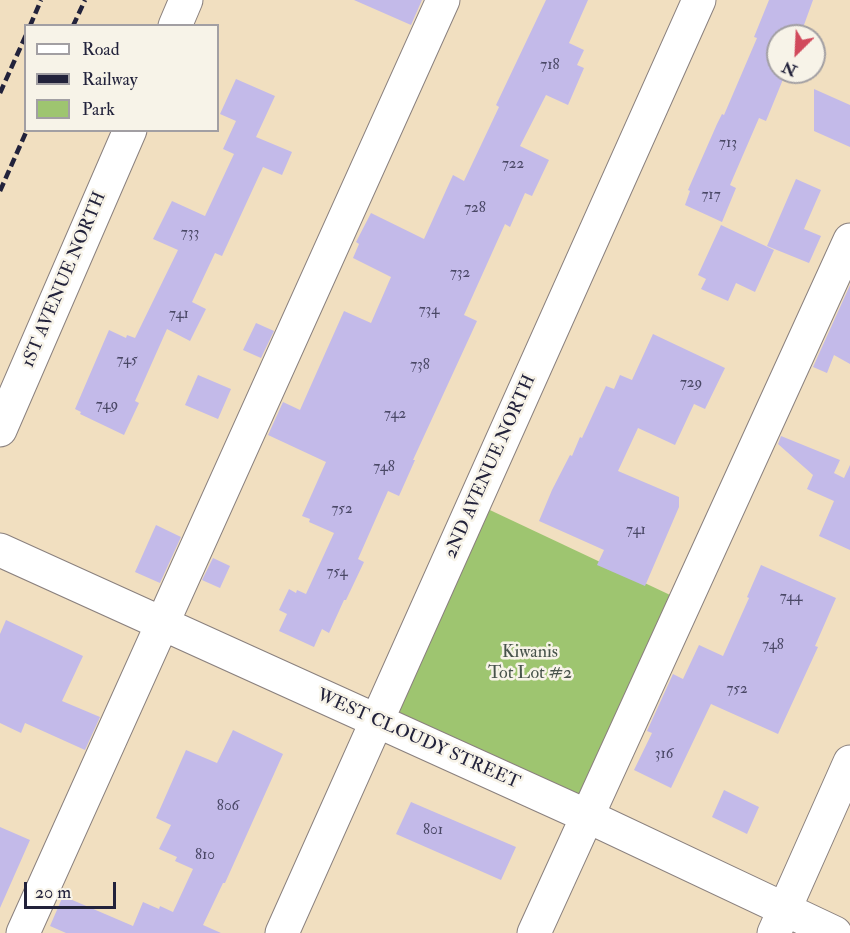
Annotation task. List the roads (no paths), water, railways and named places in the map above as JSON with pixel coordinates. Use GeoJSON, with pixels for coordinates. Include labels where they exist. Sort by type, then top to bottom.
{"type":"FeatureCollection","features":[{"type":"Feature","properties":{"kind":"street"},"geometry":{"type":"LineString","coordinates":[[176,24],[186,0]]}},
{"type":"Feature","properties":{"kind":"street"},"geometry":{"type":"LineString","coordinates":[[23,933],[443,0]]}},
{"type":"Feature","properties":{"kind":"street","name":"2ND AVENUE NORTH"},"geometry":{"type":"LineString","coordinates":[[282,933],[699,0]]}},
{"type":"Feature","properties":{"kind":"street","name":"1ST AVENUE NORTH"},"geometry":{"type":"LineString","coordinates":[[0,430],[129,132]]}},
{"type":"Feature","properties":{"kind":"street"},"geometry":{"type":"LineString","coordinates":[[534,933],[850,240]]}},
{"type":"Feature","properties":{"kind":"street","name":"WEST CLOUDY STREET"},"geometry":{"type":"LineString","coordinates":[[0,550],[587,816],[779,921],[835,933]]}},
{"type":"Feature","properties":{"kind":"street"},"geometry":{"type":"LineString","coordinates":[[779,921],[850,762]]}},
{"type":"Feature","properties":{"kind":"railway"},"geometry":{"type":"LineString","coordinates":[[31,24],[41,0]]}},
{"type":"Feature","properties":{"kind":"railway"},"geometry":{"type":"LineString","coordinates":[[74,24],[85,0]]}},
{"type":"Feature","properties":{"kind":"railway"},"geometry":{"type":"LineString","coordinates":[[0,93],[24,39]]}},
{"type":"Feature","properties":{"kind":"railway"},"geometry":{"type":"LineString","coordinates":[[0,191],[26,132]]}},
{"type":"Feature","properties":{"kind":"park label","name":"Kiwanis Tot Lot #2"},"geometry":{"type":"Point","coordinates":[530,663]}}]}
